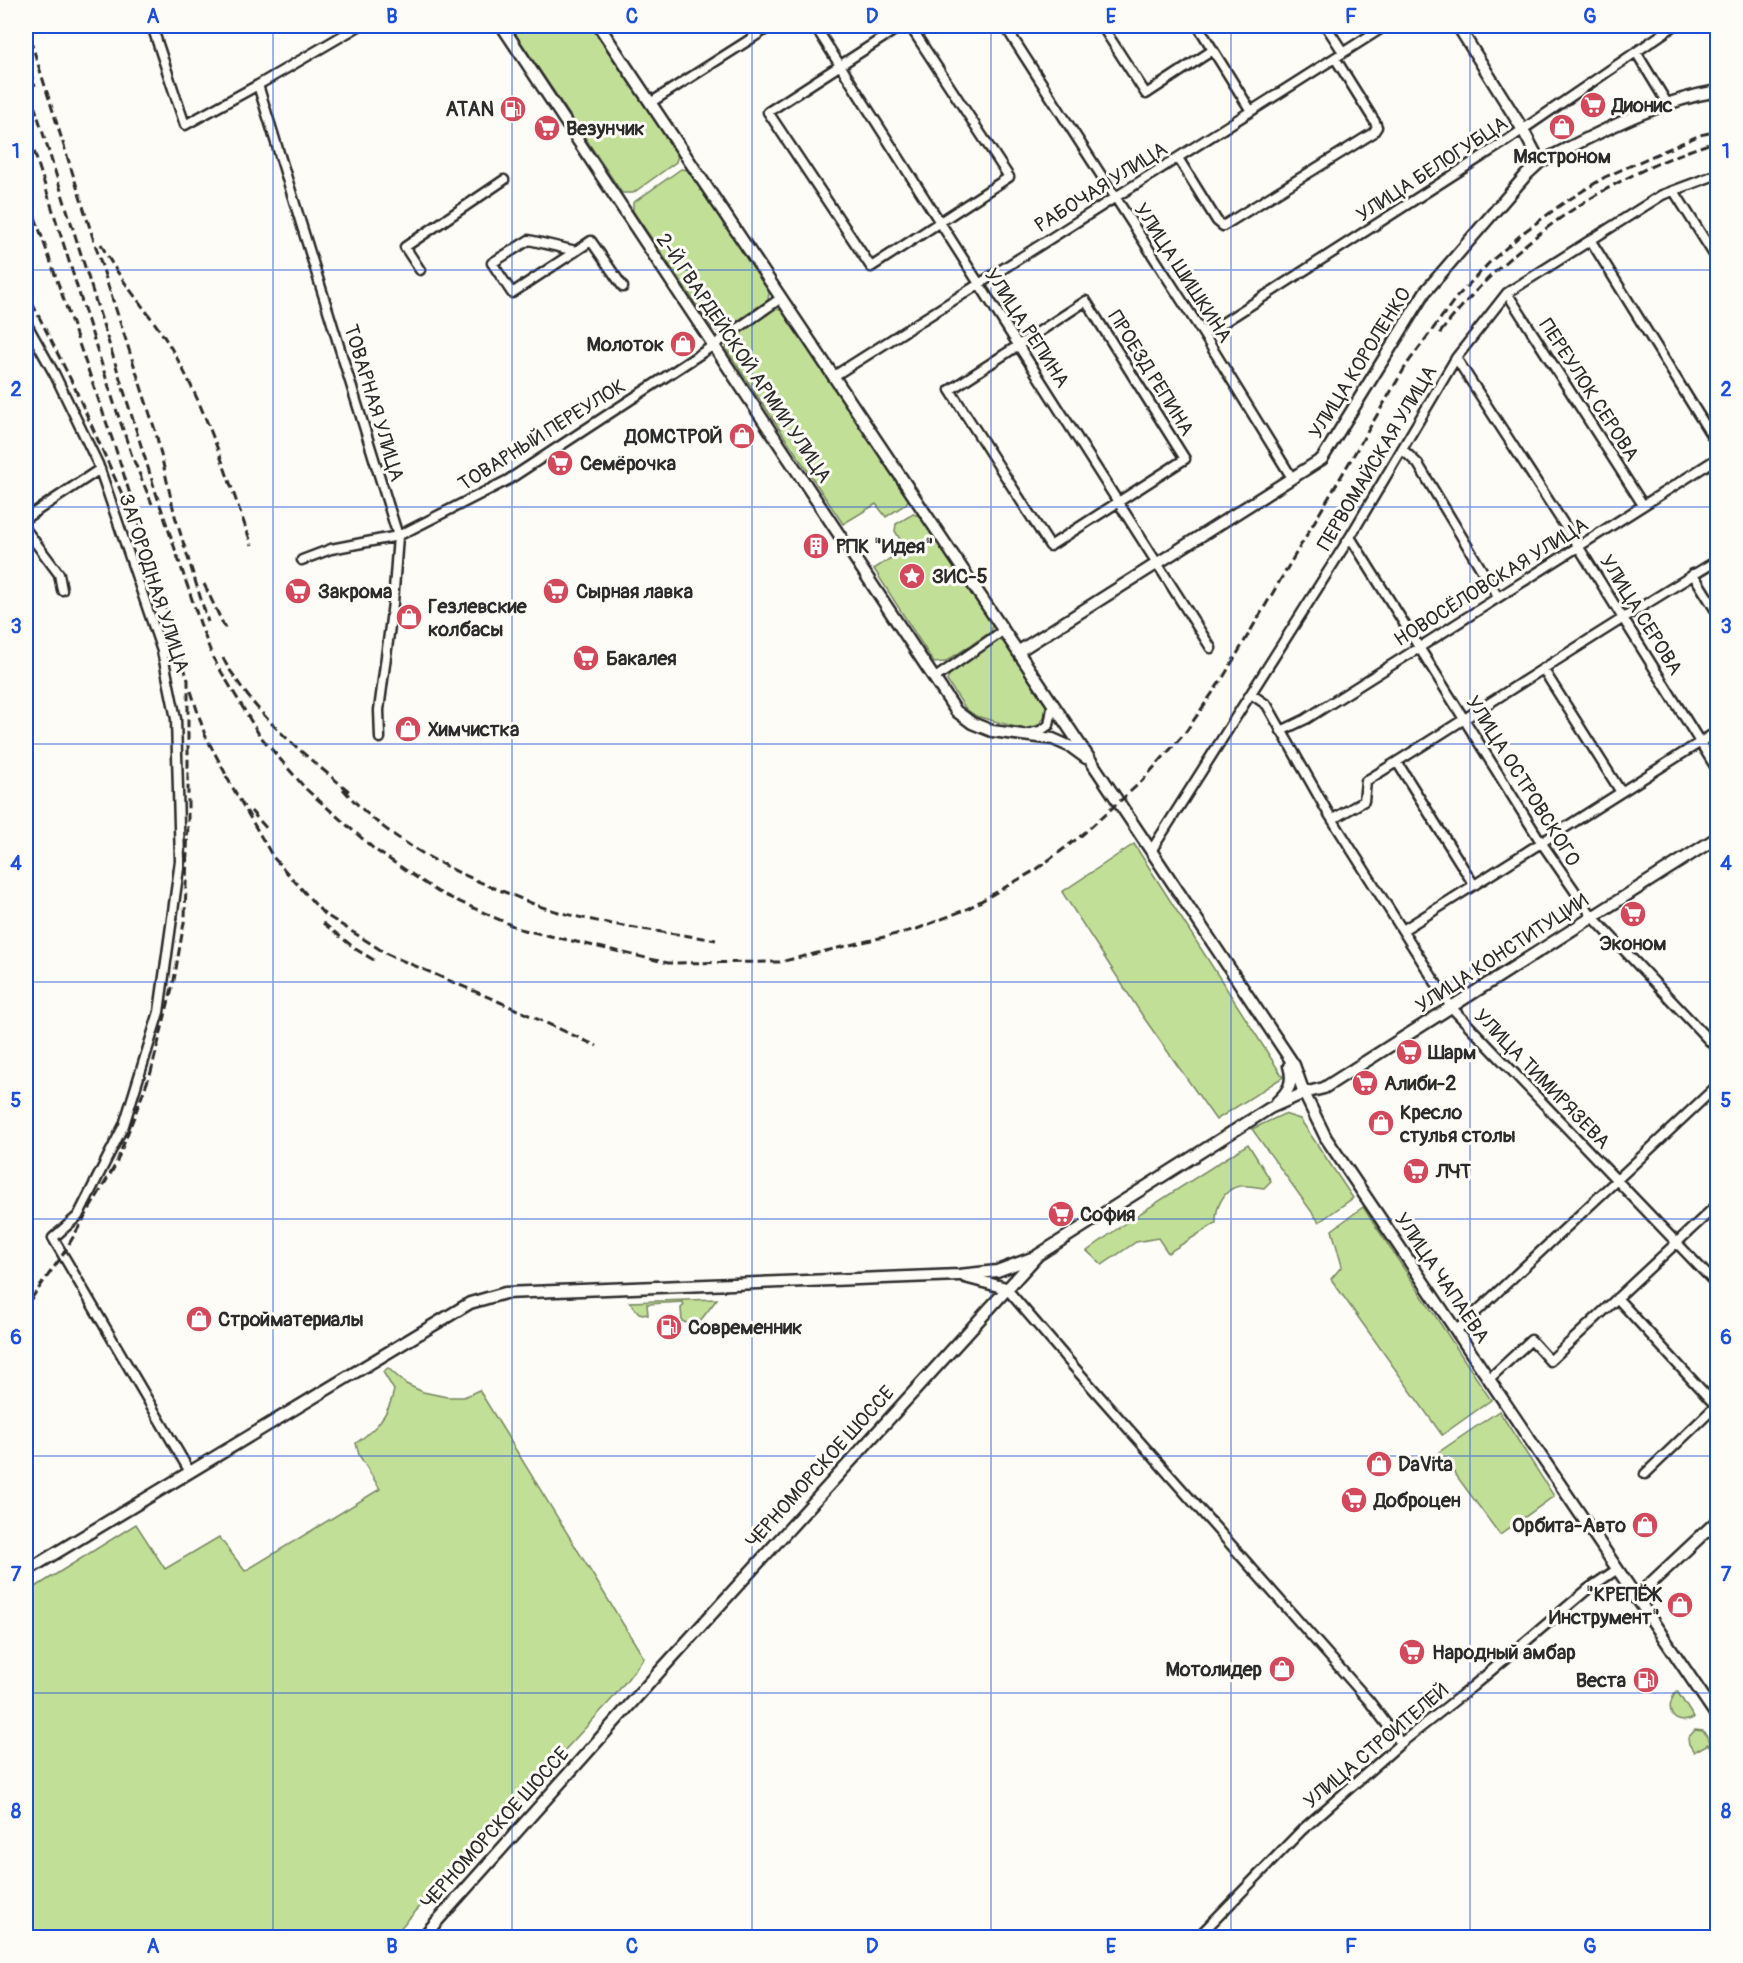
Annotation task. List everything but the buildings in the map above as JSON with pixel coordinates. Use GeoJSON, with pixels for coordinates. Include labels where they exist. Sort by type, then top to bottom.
{"type":"FeatureCollection","features":[{"type":"Feature","properties":{"kind":"main road","name":"2-Й ГВАРДЕЙСКОЙ АРМИИ УЛИЦА"},"geometry":{"type":"LineString","coordinates":[[502,26],[956,711],[972,723],[992,731],[1024,735]]}},
{"type":"Feature","properties":{"kind":"main road"},"geometry":{"type":"LineString","coordinates":[[599,26],[1053,704]]}},
{"type":"Feature","properties":{"kind":"main road"},"geometry":{"type":"LineString","coordinates":[[1458,26],[1523,130],[1540,162]]}},
{"type":"Feature","properties":{"kind":"main road","name":"УЛИЦА КОРОЛЕНКО"},"geometry":{"type":"LineString","coordinates":[[1019,651],[1322,459],[1425,292],[1518,183],[1540,162],[1667,103],[1691,95],[1718,91]]}},
{"type":"Feature","properties":{"kind":"main road","name":"УЛИЦА ЧАПАЕВА"},"geometry":{"type":"LineString","coordinates":[[1053,704],[1294,1065],[1304,1093],[1326,1137],[1718,1718]]}},
{"type":"Feature","properties":{"kind":"main road"},"geometry":{"type":"LineString","coordinates":[[1024,735],[1053,739],[1071,747],[1096,766]]}},
{"type":"Feature","properties":{"kind":"main road","name":"УЛИЦА КОНСТИТУЦИИ"},"geometry":{"type":"LineString","coordinates":[[1304,1093],[1324,1088],[1718,837]]}},
{"type":"Feature","properties":{"kind":"main road"},"geometry":{"type":"LineString","coordinates":[[1270,1108],[1286,1094],[1292,1078],[1271,1030]]}},
{"type":"Feature","properties":{"kind":"main road","name":"ЧЕРНОМОРСКОЕ ШОССЕ"},"geometry":{"type":"LineString","coordinates":[[422,1938],[636,1697],[1038,1255],[1270,1108],[1304,1093]]}},
{"type":"Feature","properties":{"kind":"main road"},"geometry":{"type":"LineString","coordinates":[[26,1571],[470,1303],[505,1293],[959,1275],[997,1271],[1038,1255]]}},
{"type":"Feature","properties":{"kind":"main road"},"geometry":{"type":"LineString","coordinates":[[959,1275],[1006,1288]]}},
{"type":"Feature","properties":{"kind":"main road"},"geometry":{"type":"LineString","coordinates":[[1635,1598],[1718,1520]]}},
{"type":"Feature","properties":{"kind":"street"},"geometry":{"type":"LineString","coordinates":[[152,26],[185,125],[359,26]]}},
{"type":"Feature","properties":{"kind":"street"},"geometry":{"type":"LineString","coordinates":[[650,103],[771,26]]}},
{"type":"Feature","properties":{"kind":"street","name":"УЛИЦА РЕПИНА"},"geometry":{"type":"LineString","coordinates":[[815,26],[1211,648]]}},
{"type":"Feature","properties":{"kind":"street"},"geometry":{"type":"LineString","coordinates":[[901,26],[768,112],[871,267],[1009,177],[910,26]]}},
{"type":"Feature","properties":{"kind":"street","name":"УЛИЦА ШИШКИНА"},"geometry":{"type":"LineString","coordinates":[[1005,26],[1204,335],[1292,478]]}},
{"type":"Feature","properties":{"kind":"street"},"geometry":{"type":"LineString","coordinates":[[1102,26],[1146,94],[1213,50]]}},
{"type":"Feature","properties":{"kind":"street"},"geometry":{"type":"LineString","coordinates":[[1198,26],[1251,111]]}},
{"type":"Feature","properties":{"kind":"street"},"geometry":{"type":"LineString","coordinates":[[1326,26],[1343,52]]}},
{"type":"Feature","properties":{"kind":"street","name":"РАБОЧАЯ УЛИЦА"},"geometry":{"type":"LineString","coordinates":[[834,376],[1385,26]]}},
{"type":"Feature","properties":{"kind":"street","name":"УЛИЦА БЕЛОГУБЦА"},"geometry":{"type":"LineString","coordinates":[[1204,335],[1523,130],[1674,26]]}},
{"type":"Feature","properties":{"kind":"street"},"geometry":{"type":"LineString","coordinates":[[1636,52],[1667,103]]}},
{"type":"Feature","properties":{"kind":"street"},"geometry":{"type":"LineString","coordinates":[[1178,158],[1217,221],[1224,226],[1373,133],[1377,127],[1375,122],[1335,58]]}},
{"type":"Feature","properties":{"kind":"street","name":"ТОВАРНАЯ УЛИЦА"},"geometry":{"type":"LineString","coordinates":[[258,85],[398,536],[391,624],[379,710],[380,738]]}},
{"type":"Feature","properties":{"kind":"street","name":"ПЕРВОМАЙСКАЯ УЛИЦА"},"geometry":{"type":"LineString","coordinates":[[1151,850],[1350,537],[1456,358],[1507,293],[1662,195],[1718,174]]}},
{"type":"Feature","properties":{"kind":"street"},"geometry":{"type":"LineString","coordinates":[[420,270],[405,247],[504,180]]}},
{"type":"Feature","properties":{"kind":"street"},"geometry":{"type":"LineString","coordinates":[[1674,191],[1718,261]]}},
{"type":"Feature","properties":{"kind":"street"},"geometry":{"type":"LineString","coordinates":[[576,251],[529,240],[492,264],[512,293],[576,251],[591,241],[623,287]]}},
{"type":"Feature","properties":{"kind":"street"},"geometry":{"type":"LineString","coordinates":[[1591,240],[1718,447]]}},
{"type":"Feature","properties":{"kind":"street","name":"ПЕРЕУЛОК СЕРОВА"},"geometry":{"type":"LineString","coordinates":[[1507,293],[1643,505]]}},
{"type":"Feature","properties":{"kind":"street","name":"ТОВАРНЫЙ ПЕРЕУЛОК"},"geometry":{"type":"LineString","coordinates":[[302,560],[331,549],[398,536],[507,480],[714,345],[781,298]]}},
{"type":"Feature","properties":{"kind":"street","name":"ПРОЕЗД РЕПИНА"},"geometry":{"type":"LineString","coordinates":[[1086,301],[1185,459],[1050,546],[950,390],[1018,344],[1086,301]]}},
{"type":"Feature","properties":{"kind":"street","name":"ЗАГОРОДНАЯ УЛИЦА"},"geometry":{"type":"LineString","coordinates":[[26,322],[55,375],[100,469],[161,648],[176,719],[180,861],[159,1012],[124,1125],[78,1216],[53,1238],[190,1472]]}},
{"type":"Feature","properties":{"kind":"street","name":"УЛИЦА СЕРОВА"},"geometry":{"type":"LineString","coordinates":[[1456,358],[1578,546],[1718,771]]}},
{"type":"Feature","properties":{"kind":"street"},"geometry":{"type":"LineString","coordinates":[[1402,449],[1418,464],[1498,597]]}},
{"type":"Feature","properties":{"kind":"street","name":"НОВОСЁЛОВСКАЯ УЛИЦА"},"geometry":{"type":"LineString","coordinates":[[1281,732],[1420,647],[1718,458]]}},
{"type":"Feature","properties":{"kind":"street"},"geometry":{"type":"LineString","coordinates":[[26,518],[100,469]]}},
{"type":"Feature","properties":{"kind":"street"},"geometry":{"type":"LineString","coordinates":[[26,530],[59,574],[62,590]]}},
{"type":"Feature","properties":{"kind":"street","name":"УЛИЦА ОСТРОВСКОГО"},"geometry":{"type":"LineString","coordinates":[[1350,537],[1541,842],[1592,916],[1718,1050]]}},
{"type":"Feature","properties":{"kind":"street"},"geometry":{"type":"LineString","coordinates":[[1333,819],[1364,801],[1366,782],[1622,617],[1718,560]]}},
{"type":"Feature","properties":{"kind":"street"},"geometry":{"type":"LineString","coordinates":[[1693,574],[1718,614]]}},
{"type":"Feature","properties":{"kind":"street"},"geometry":{"type":"LineString","coordinates":[[935,678],[1004,630]]}},
{"type":"Feature","properties":{"kind":"street"},"geometry":{"type":"LineString","coordinates":[[1544,669],[1620,792]]}},
{"type":"Feature","properties":{"kind":"street","name":"УЛИЦА ТИМИРЯЗЕВА"},"geometry":{"type":"LineString","coordinates":[[1251,694],[1267,705],[1333,819],[1451,1007],[1718,1286]]}},
{"type":"Feature","properties":{"kind":"street"},"geometry":{"type":"LineString","coordinates":[[1024,735],[1040,731],[1049,725],[1053,704]]}},
{"type":"Feature","properties":{"kind":"street"},"geometry":{"type":"LineString","coordinates":[[1402,930],[1718,731]]}},
{"type":"Feature","properties":{"kind":"street"},"geometry":{"type":"LineString","coordinates":[[1397,762],[1474,885]]}},
{"type":"Feature","properties":{"kind":"street"},"geometry":{"type":"LineString","coordinates":[[1456,1331],[1718,1085]]}},
{"type":"Feature","properties":{"kind":"street"},"geometry":{"type":"LineString","coordinates":[[1489,1379],[1531,1340],[1550,1360],[1718,1204]]}},
{"type":"Feature","properties":{"kind":"street"},"geometry":{"type":"LineString","coordinates":[[1006,1288],[1362,1692],[1401,1743]]}},
{"type":"Feature","properties":{"kind":"street"},"geometry":{"type":"LineString","coordinates":[[1617,1298],[1717,1405],[1645,1474]]}},
{"type":"Feature","properties":{"kind":"street","name":"УЛИЦА СТРОИТЕЛЕЙ"},"geometry":{"type":"LineString","coordinates":[[1197,1938],[1302,1830],[1401,1743],[1588,1590],[1616,1570]]}},
{"type":"Feature","properties":{"kind":"green space"},"geometry":{"type":"Polygon","coordinates":[[[510,26],[591,26],[678,155],[676,162],[633,193],[622,193],[510,26]]]}},
{"type":"Feature","properties":{"kind":"green space"},"geometry":{"type":"Polygon","coordinates":[[[681,169],[688,170],[769,292],[768,300],[721,332],[713,329],[633,211],[633,203],[681,169]]]}},
{"type":"Feature","properties":{"kind":"green space"},"geometry":{"type":"Polygon","coordinates":[[[775,308],[782,311],[909,498],[906,504],[886,517],[876,504],[843,524],[726,349],[727,339],[775,308]]]}},
{"type":"Feature","properties":{"kind":"green space"},"geometry":{"type":"Polygon","coordinates":[[[913,514],[920,516],[992,624],[991,632],[945,662],[934,663],[874,569],[903,550],[903,544],[895,531],[896,524],[913,514]]]}},
{"type":"Feature","properties":{"kind":"green space"},"geometry":{"type":"Polygon","coordinates":[[[996,639],[1005,642],[1046,705],[1044,717],[1038,727],[1027,730],[976,716],[966,709],[947,681],[951,669],[996,639]]]}},
{"type":"Feature","properties":{"kind":"green space"},"geometry":{"type":"Polygon","coordinates":[[[1134,844],[1283,1077],[1216,1120],[1144,1018],[1062,892],[1134,844]]]}},
{"type":"Feature","properties":{"kind":"green space"},"geometry":{"type":"Polygon","coordinates":[[[1284,1114],[1300,1119],[1353,1198],[1319,1222],[1252,1129],[1284,1114]]]}},
{"type":"Feature","properties":{"kind":"green space"},"geometry":{"type":"Polygon","coordinates":[[[1248,1144],[1271,1181],[1264,1188],[1243,1186],[1229,1191],[1219,1205],[1216,1223],[1168,1253],[1158,1238],[1136,1242],[1102,1265],[1087,1251],[1128,1221],[1248,1144]]]}},
{"type":"Feature","properties":{"kind":"green space"},"geometry":{"type":"Polygon","coordinates":[[[1363,1207],[1491,1400],[1442,1435],[1331,1279],[1342,1266],[1332,1230],[1363,1207]]]}},
{"type":"Feature","properties":{"kind":"green space"},"geometry":{"type":"Polygon","coordinates":[[[717,1299],[697,1325],[682,1321],[683,1302],[647,1304],[648,1315],[639,1313],[629,1302],[717,1299]]]}},
{"type":"Feature","properties":{"kind":"green space"},"geometry":{"type":"Polygon","coordinates":[[[388,1368],[406,1384],[423,1392],[447,1397],[464,1397],[479,1390],[644,1658],[612,1699],[392,1937],[26,1937],[26,1593],[136,1524],[165,1569],[219,1537],[245,1571],[380,1489],[359,1455],[356,1443],[375,1427],[389,1407],[394,1390],[383,1372],[388,1368]]]}},
{"type":"Feature","properties":{"kind":"green space"},"geometry":{"type":"Polygon","coordinates":[[[1499,1411],[1554,1496],[1500,1535],[1439,1452],[1499,1411]]]}},
{"type":"Feature","properties":{"kind":"green space"},"geometry":{"type":"Polygon","coordinates":[[[1677,1691],[1694,1718],[1680,1720],[1672,1715],[1671,1704],[1677,1691]]]}},
{"type":"Feature","properties":{"kind":"green space"},"geometry":{"type":"Polygon","coordinates":[[[1695,1730],[1703,1731],[1717,1752],[1717,1760],[1708,1744],[1694,1752],[1688,1738],[1695,1730]]]}},
{"type":"Feature","properties":{"kind":"railway"},"geometry":{"type":"LineString","coordinates":[[26,26],[113,301]]}},
{"type":"Feature","properties":{"kind":"railway"},"geometry":{"type":"LineString","coordinates":[[26,58],[35,86]]}},
{"type":"Feature","properties":{"kind":"railway"},"geometry":{"type":"LineString","coordinates":[[26,79],[155,490],[201,626],[213,658],[260,736],[306,789],[374,849],[438,892],[520,929],[668,963],[780,962],[917,929],[967,909],[1037,869],[1082,835],[1141,782],[1185,733],[1224,676],[1407,364],[1455,299],[1489,263],[1524,232],[1562,204],[1605,177],[1700,135],[1718,131]]}},
{"type":"Feature","properties":{"kind":"railway"},"geometry":{"type":"LineString","coordinates":[[26,126],[115,406],[152,504]]}},
{"type":"Feature","properties":{"kind":"railway"},"geometry":{"type":"LineString","coordinates":[[1440,333],[1498,269],[1564,216],[1638,173],[1677,155],[1718,141]]}},
{"type":"Feature","properties":{"kind":"railway"},"geometry":{"type":"LineString","coordinates":[[26,173],[34,199]]}},
{"type":"Feature","properties":{"kind":"railway"},"geometry":{"type":"LineString","coordinates":[[26,191],[118,456],[188,680],[185,917],[174,980],[151,1072],[116,1164],[62,1256],[26,1306]]}},
{"type":"Feature","properties":{"kind":"railway"},"geometry":{"type":"LineString","coordinates":[[101,244],[116,270],[160,330],[194,391],[252,545]]}},
{"type":"Feature","properties":{"kind":"railway"},"geometry":{"type":"LineString","coordinates":[[26,291],[73,384],[122,494]]}},
{"type":"Feature","properties":{"kind":"railway"},"geometry":{"type":"LineString","coordinates":[[111,294],[156,433],[175,516],[208,622]]}},
{"type":"Feature","properties":{"kind":"railway"},"geometry":{"type":"LineString","coordinates":[[204,584],[225,628]]}},
{"type":"Feature","properties":{"kind":"railway"},"geometry":{"type":"LineString","coordinates":[[223,658],[249,698],[262,713],[350,792]]}},
{"type":"Feature","properties":{"kind":"railway"},"geometry":{"type":"LineString","coordinates":[[191,691],[205,735],[230,782]]}},
{"type":"Feature","properties":{"kind":"railway"},"geometry":{"type":"LineString","coordinates":[[226,776],[273,857],[323,913],[387,954],[597,1046]]}},
{"type":"Feature","properties":{"kind":"railway"},"geometry":{"type":"LineString","coordinates":[[343,789],[378,823],[418,851],[484,884],[566,914],[716,940]]}},
{"type":"Feature","properties":{"kind":"railway"},"geometry":{"type":"LineString","coordinates":[[251,811],[268,830]]}},
{"type":"Feature","properties":{"kind":"railway"},"geometry":{"type":"LineString","coordinates":[[323,923],[357,950],[374,960]]}},
{"type":"Feature","properties":{"kind":"place","name":"Дионис"},"geometry":{"type":"Point","coordinates":[1593,105]}},
{"type":"Feature","properties":{"kind":"place","name":"ATAN"},"geometry":{"type":"Point","coordinates":[513,109]}},
{"type":"Feature","properties":{"kind":"place","name":"Мястроном"},"geometry":{"type":"Point","coordinates":[1562,127]}},
{"type":"Feature","properties":{"kind":"place","name":"Везунчик"},"geometry":{"type":"Point","coordinates":[547,128]}},
{"type":"Feature","properties":{"kind":"place","name":"Молоток"},"geometry":{"type":"Point","coordinates":[683,344]}},
{"type":"Feature","properties":{"kind":"place","name":"ДОМСТРОЙ"},"geometry":{"type":"Point","coordinates":[742,436]}},
{"type":"Feature","properties":{"kind":"place","name":"Семёрочка"},"geometry":{"type":"Point","coordinates":[560,463]}},
{"type":"Feature","properties":{"kind":"place","name":"РПК \"Идея\""},"geometry":{"type":"Point","coordinates":[816,546]}},
{"type":"Feature","properties":{"kind":"place","name":"ЗИС-5"},"geometry":{"type":"Point","coordinates":[912,576]}},
{"type":"Feature","properties":{"kind":"place","name":"Закрома"},"geometry":{"type":"Point","coordinates":[298,591]}},
{"type":"Feature","properties":{"kind":"place","name":"Сырная лавка"},"geometry":{"type":"Point","coordinates":[556,591]}},
{"type":"Feature","properties":{"kind":"place","name":"Гезлевские колбасы"},"geometry":{"type":"Point","coordinates":[409,617]}},
{"type":"Feature","properties":{"kind":"place","name":"Бакалея"},"geometry":{"type":"Point","coordinates":[586,658]}},
{"type":"Feature","properties":{"kind":"place","name":"Химчистка"},"geometry":{"type":"Point","coordinates":[408,729]}},
{"type":"Feature","properties":{"kind":"place","name":"Эконом"},"geometry":{"type":"Point","coordinates":[1633,914]}},
{"type":"Feature","properties":{"kind":"place","name":"Шарм"},"geometry":{"type":"Point","coordinates":[1409,1052]}},
{"type":"Feature","properties":{"kind":"place","name":"Алиби-2"},"geometry":{"type":"Point","coordinates":[1365,1083]}},
{"type":"Feature","properties":{"kind":"place","name":"Кресло стулья столы"},"geometry":{"type":"Point","coordinates":[1381,1123]}},
{"type":"Feature","properties":{"kind":"place","name":"ЛЧТ"},"geometry":{"type":"Point","coordinates":[1416,1171]}},
{"type":"Feature","properties":{"kind":"place","name":"София"},"geometry":{"type":"Point","coordinates":[1061,1214]}},
{"type":"Feature","properties":{"kind":"place","name":"Стройматериалы"},"geometry":{"type":"Point","coordinates":[199,1319]}},
{"type":"Feature","properties":{"kind":"place","name":"Современник"},"geometry":{"type":"Point","coordinates":[669,1327]}},
{"type":"Feature","properties":{"kind":"place","name":"DaVita"},"geometry":{"type":"Point","coordinates":[1379,1464]}},
{"type":"Feature","properties":{"kind":"place","name":"Доброцен"},"geometry":{"type":"Point","coordinates":[1354,1500]}},
{"type":"Feature","properties":{"kind":"place","name":"Орбита-Авто"},"geometry":{"type":"Point","coordinates":[1645,1525]}},
{"type":"Feature","properties":{"kind":"place","name":"\"КРЕПЁЖ Инструмент\""},"geometry":{"type":"Point","coordinates":[1680,1605]}},
{"type":"Feature","properties":{"kind":"place","name":"Народный амбар"},"geometry":{"type":"Point","coordinates":[1412,1652]}},
{"type":"Feature","properties":{"kind":"place","name":"Мотолидер"},"geometry":{"type":"Point","coordinates":[1282,1669]}},
{"type":"Feature","properties":{"kind":"place","name":"Веста"},"geometry":{"type":"Point","coordinates":[1646,1680]}}]}
